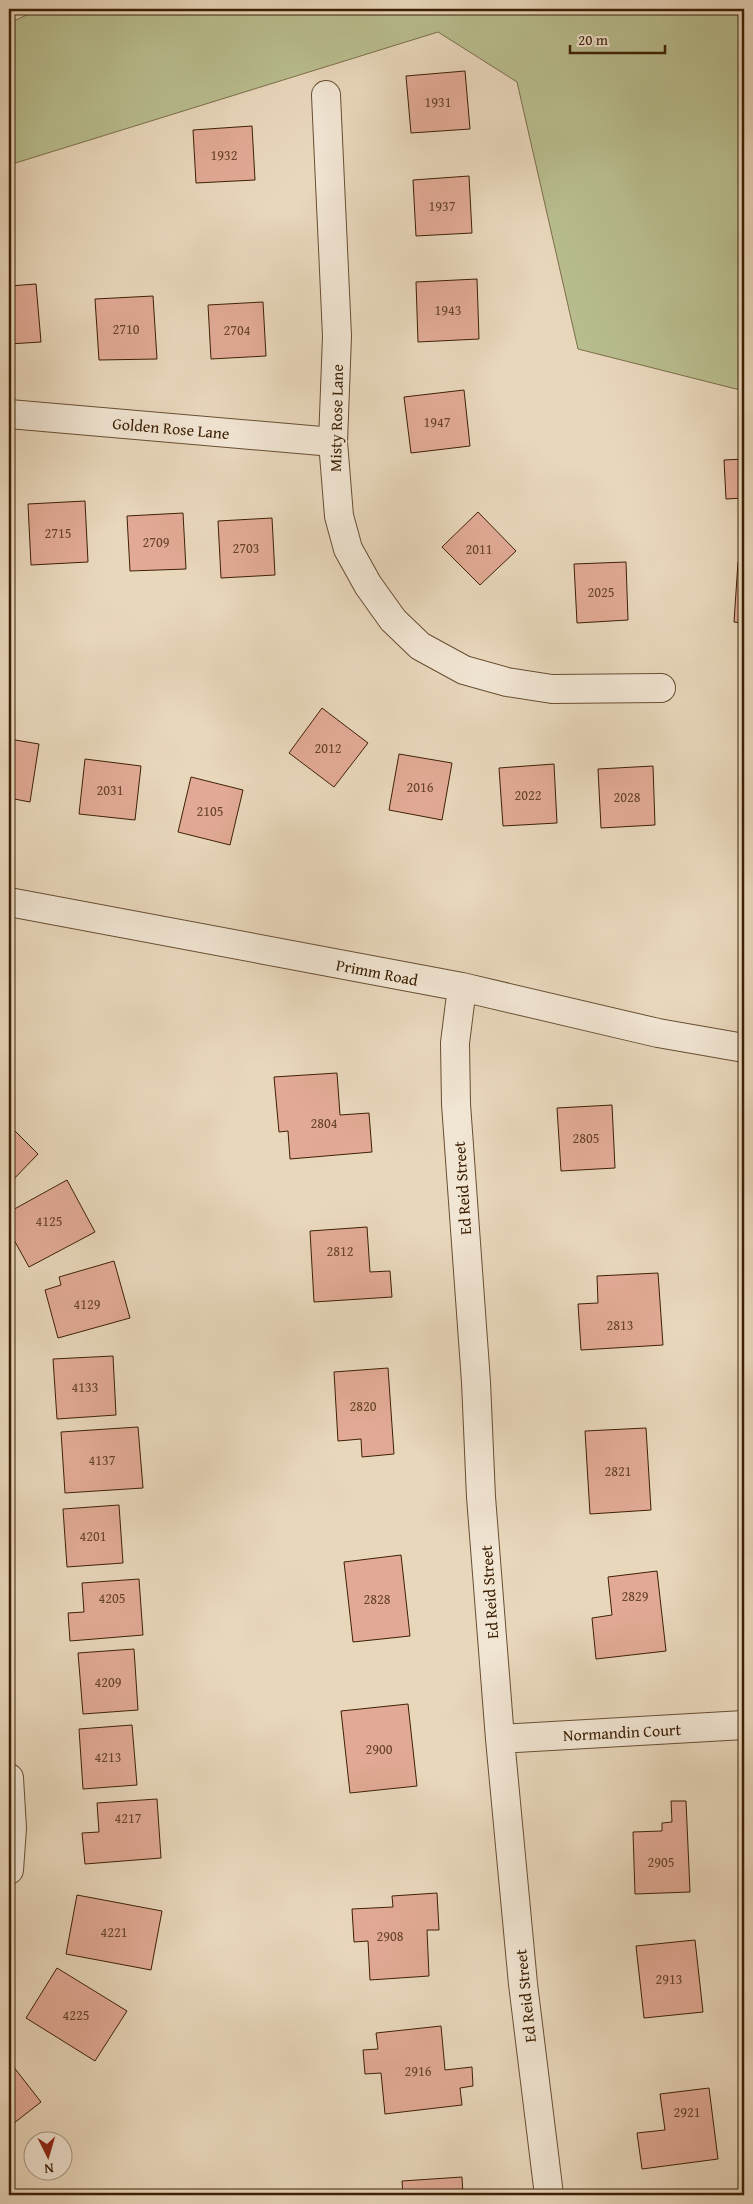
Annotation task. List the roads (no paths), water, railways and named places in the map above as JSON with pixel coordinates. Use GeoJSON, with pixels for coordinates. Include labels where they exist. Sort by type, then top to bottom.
{"type":"FeatureCollection","features":[{"type":"Feature","properties":{"kind":"street","name":"Misty Rose Lane"},"geometry":{"type":"LineString","coordinates":[[326,95],[337,336],[332,442],[340,516],[348,549],[368,585],[393,620],[420,646],[464,670],[507,682],[552,689],[661,688]]}},
{"type":"Feature","properties":{"kind":"street","name":"Golden Rose Lane"},"geometry":{"type":"LineString","coordinates":[[9,414],[332,442]]}},
{"type":"Feature","properties":{"kind":"street","name":"Primm Road"},"geometry":{"type":"LineString","coordinates":[[9,902],[462,988],[658,1033],[744,1048]]}},
{"type":"Feature","properties":{"kind":"street","name":"Ed Reid Street"},"geometry":{"type":"LineString","coordinates":[[462,988],[455,1042],[456,1104],[476,1382],[481,1497],[500,1739],[523,1984],[549,2195]]}},
{"type":"Feature","properties":{"kind":"street","name":"Normandin Court"},"geometry":{"type":"LineString","coordinates":[[500,1739],[744,1726]]}},
{"type":"Feature","properties":{"kind":"street"},"geometry":{"type":"LineString","coordinates":[[9,1778],[12,1828],[9,1870]]}}]}
